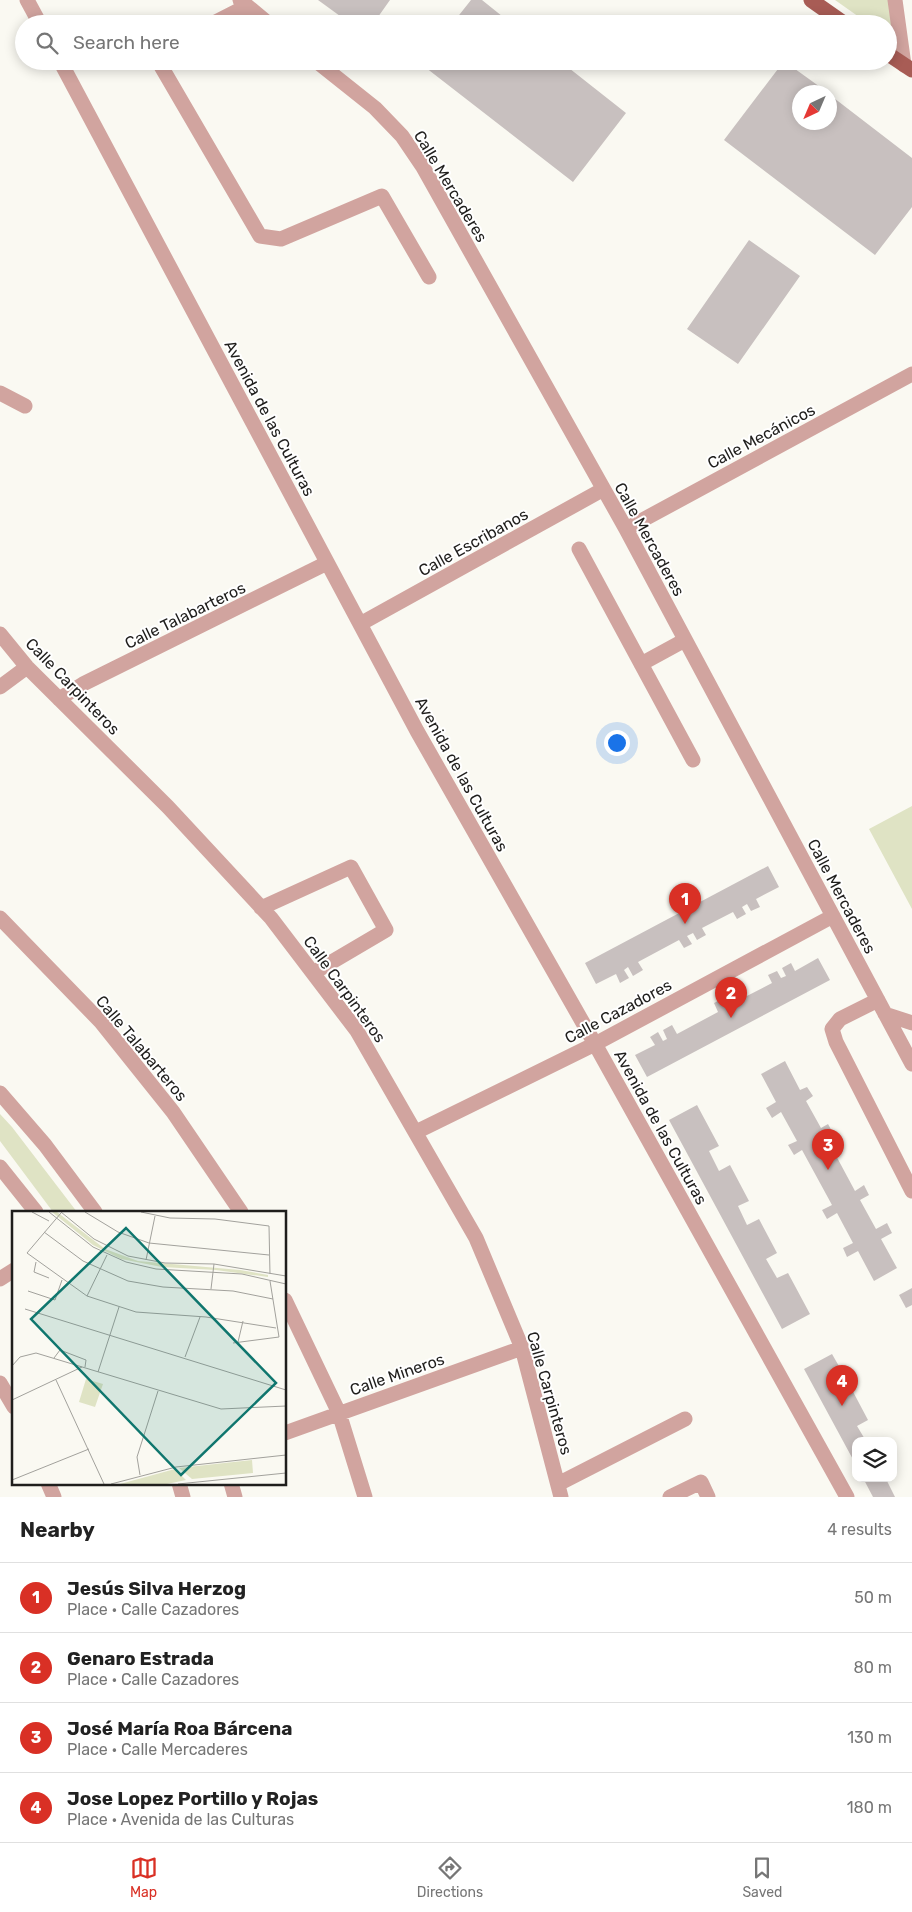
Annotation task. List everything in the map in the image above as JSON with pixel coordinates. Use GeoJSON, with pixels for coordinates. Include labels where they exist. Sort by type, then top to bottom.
{"type":"FeatureCollection","features":[{"type":"Feature","properties":{"kind":"main road"},"geometry":{"type":"LineString","coordinates":[[811,0],[832,15]]}},
{"type":"Feature","properties":{"kind":"main road"},"geometry":{"type":"LineString","coordinates":[[897,60],[908,68]]}},
{"type":"Feature","properties":{"kind":"street"},"geometry":{"type":"LineString","coordinates":[[27,0],[35,15]]}},
{"type":"Feature","properties":{"kind":"street"},"geometry":{"type":"LineString","coordinates":[[895,0],[908,68]]}},
{"type":"Feature","properties":{"kind":"street"},"geometry":{"type":"LineString","coordinates":[[226,15],[244,3],[258,15]]}},
{"type":"Feature","properties":{"kind":"street","name":"Avenida de las Culturas"},"geometry":{"type":"LineString","coordinates":[[65,70],[417,731],[595,1044],[847,1497]]}},
{"type":"Feature","properties":{"kind":"street"},"geometry":{"type":"LineString","coordinates":[[163,70],[260,236],[281,239],[382,196],[429,277]]}},
{"type":"Feature","properties":{"kind":"street","name":"Calle Mercaderes"},"geometry":{"type":"LineString","coordinates":[[327,70],[375,108],[402,136],[423,167],[602,490],[626,529],[912,1064]]}},
{"type":"Feature","properties":{"kind":"street","name":"Calle Mecánicos"},"geometry":{"type":"LineString","coordinates":[[626,529],[912,374]]}},
{"type":"Feature","properties":{"kind":"street"},"geometry":{"type":"LineString","coordinates":[[0,393],[25,406]]}},
{"type":"Feature","properties":{"kind":"street","name":"Calle Escribanos"},"geometry":{"type":"LineString","coordinates":[[360,624],[602,490]]}},
{"type":"Feature","properties":{"kind":"street"},"geometry":{"type":"LineString","coordinates":[[579,549],[693,760]]}},
{"type":"Feature","properties":{"kind":"street","name":"Calle Talabarteros"},"geometry":{"type":"LineString","coordinates":[[59,699],[83,684],[327,564]]}},
{"type":"Feature","properties":{"kind":"street","name":"Calle Carpinteros"},"geometry":{"type":"LineString","coordinates":[[0,634],[27,667],[168,807],[261,908],[357,1031],[476,1238],[522,1348],[560,1490]]}},
{"type":"Feature","properties":{"kind":"street"},"geometry":{"type":"LineString","coordinates":[[641,664],[685,640]]}},
{"type":"Feature","properties":{"kind":"street"},"geometry":{"type":"LineString","coordinates":[[0,687],[27,667]]}},
{"type":"Feature","properties":{"kind":"street"},"geometry":{"type":"LineString","coordinates":[[261,908],[351,867],[386,930],[313,973]]}},
{"type":"Feature","properties":{"kind":"street","name":"Calle Cazadores"},"geometry":{"type":"LineString","coordinates":[[416,1132],[595,1044],[833,916]]}},
{"type":"Feature","properties":{"kind":"street","name":"Calle Talabarteros"},"geometry":{"type":"LineString","coordinates":[[0,918],[101,1022],[173,1112],[240,1211]]}},
{"type":"Feature","properties":{"kind":"street"},"geometry":{"type":"LineString","coordinates":[[912,1023],[881,1007],[840,1020],[832,1029],[836,1042],[912,1190]]}},
{"type":"Feature","properties":{"kind":"street"},"geometry":{"type":"LineString","coordinates":[[0,1093],[45,1145],[94,1211]]}},
{"type":"Feature","properties":{"kind":"street"},"geometry":{"type":"LineString","coordinates":[[0,1167],[35,1211]]}},
{"type":"Feature","properties":{"kind":"street"},"geometry":{"type":"LineString","coordinates":[[0,1279],[12,1271]]}},
{"type":"Feature","properties":{"kind":"street"},"geometry":{"type":"LineString","coordinates":[[286,1302],[339,1413],[365,1497]]}},
{"type":"Feature","properties":{"kind":"street","name":"Calle Mineros"},"geometry":{"type":"LineString","coordinates":[[286,1433],[522,1348]]}},
{"type":"Feature","properties":{"kind":"street"},"geometry":{"type":"LineString","coordinates":[[0,1383],[12,1404]]}},
{"type":"Feature","properties":{"kind":"street"},"geometry":{"type":"LineString","coordinates":[[560,1490],[685,1419]]}},
{"type":"Feature","properties":{"kind":"street"},"geometry":{"type":"LineString","coordinates":[[670,1497],[701,1482],[708,1497]]}},
{"type":"Feature","properties":{"kind":"street"},"geometry":{"type":"LineString","coordinates":[[48,1484],[54,1497]]}},
{"type":"Feature","properties":{"kind":"street"},"geometry":{"type":"LineString","coordinates":[[179,1484],[183,1497]]}},
{"type":"Feature","properties":{"kind":"street"},"geometry":{"type":"LineString","coordinates":[[231,1484],[235,1497]]}},
{"type":"Feature","properties":{"kind":"green space"},"geometry":{"type":"Polygon","coordinates":[[[835,0],[890,0],[892,15],[856,15],[835,0]]]}},
{"type":"Feature","properties":{"kind":"green space"},"geometry":{"type":"Polygon","coordinates":[[[912,806],[912,909],[869,829],[912,806]]]}},
{"type":"Feature","properties":{"kind":"green space"},"geometry":{"type":"Polygon","coordinates":[[[0,1114],[76,1211],[52,1211],[0,1141],[0,1114]]]}},
{"type":"Feature","properties":{"kind":"building"},"geometry":{"type":"Polygon","coordinates":[[[318,0],[390,0],[379,15],[339,15],[318,0]]]}},
{"type":"Feature","properties":{"kind":"building"},"geometry":{"type":"Polygon","coordinates":[[[471,0],[482,0],[501,15],[459,15],[471,0]]]}},
{"type":"Feature","properties":{"kind":"building"},"geometry":{"type":"Polygon","coordinates":[[[429,70],[571,70],[626,113],[573,182],[429,70]]]}},
{"type":"Feature","properties":{"kind":"building"},"geometry":{"type":"Polygon","coordinates":[[[777,70],[796,70],[817,85],[792,85],[792,130],[837,130],[837,100],[912,158],[912,207],[875,255],[724,140],[777,70]]]}},
{"type":"Feature","properties":{"kind":"building"},"geometry":{"type":"Polygon","coordinates":[[[749,240],[800,276],[738,364],[687,329],[749,240]]]}},
{"type":"Feature","properties":{"kind":"building"},"geometry":{"type":"Polygon","coordinates":[[[768,866],[779,887],[756,899],[760,907],[751,911],[747,904],[742,907],[746,914],[737,919],[733,912],[702,928],[706,935],[697,940],[693,933],[687,936],[692,944],[684,948],[679,940],[638,962],[643,970],[633,976],[628,967],[624,970],[629,978],[620,983],[616,974],[596,984],[585,963],[768,866]]]}},
{"type":"Feature","properties":{"kind":"building"},"geometry":{"type":"Polygon","coordinates":[[[818,958],[830,980],[647,1077],[635,1055],[655,1045],[650,1037],[658,1032],[663,1041],[667,1039],[663,1030],[672,1025],[677,1034],[718,1012],[714,1003],[722,999],[726,1007],[732,1004],[728,996],[737,992],[741,999],[772,983],[768,975],[777,971],[781,978],[786,976],[782,968],[791,963],[795,971],[818,958]]]}},
{"type":"Feature","properties":{"kind":"building"},"geometry":{"type":"Polygon","coordinates":[[[785,1061],[800,1090],[807,1087],[813,1096],[806,1101],[821,1128],[828,1124],[833,1133],[826,1137],[855,1191],[864,1185],[869,1195],[860,1200],[876,1229],[887,1223],[892,1233],[881,1239],[897,1268],[874,1281],[858,1251],[847,1257],[843,1248],[853,1243],[837,1213],[827,1219],[822,1210],[832,1205],[802,1150],[794,1155],[788,1145],[797,1141],[781,1112],[772,1118],[766,1108],[776,1102],[761,1074],[785,1061]]]}},
{"type":"Feature","properties":{"kind":"building"},"geometry":{"type":"Polygon","coordinates":[[[697,1105],[719,1146],[709,1151],[719,1171],[730,1165],[749,1201],[738,1206],[747,1225],[759,1219],[777,1253],[766,1259],[777,1278],[788,1273],[810,1314],[782,1329],[669,1120],[697,1105]]]}},
{"type":"Feature","properties":{"kind":"building"},"geometry":{"type":"Polygon","coordinates":[[[912,1288],[912,1305],[906,1308],[899,1295],[912,1288]]]}},
{"type":"Feature","properties":{"kind":"building"},"geometry":{"type":"Polygon","coordinates":[[[832,1354],[840,1368],[830,1373],[839,1391],[850,1386],[868,1420],[857,1426],[864,1437],[852,1437],[852,1458],[804,1369],[832,1354]]]}},
{"type":"Feature","properties":{"kind":"building"},"geometry":{"type":"Polygon","coordinates":[[[865,1482],[888,1482],[895,1497],[873,1497],[865,1482]]]}},
{"type":"Feature","properties":{"kind":"place","name":"Jesús Silva Herzog"},"geometry":{"type":"Point","coordinates":[685,924]}},
{"type":"Feature","properties":{"kind":"place","name":"Genaro Estrada"},"geometry":{"type":"Point","coordinates":[731,1018]}},
{"type":"Feature","properties":{"kind":"place","name":"José María Roa Bárcena"},"geometry":{"type":"Point","coordinates":[828,1170]}},
{"type":"Feature","properties":{"kind":"place","name":"Jose Lopez Portillo y Rojas"},"geometry":{"type":"Point","coordinates":[842,1406]}}]}
